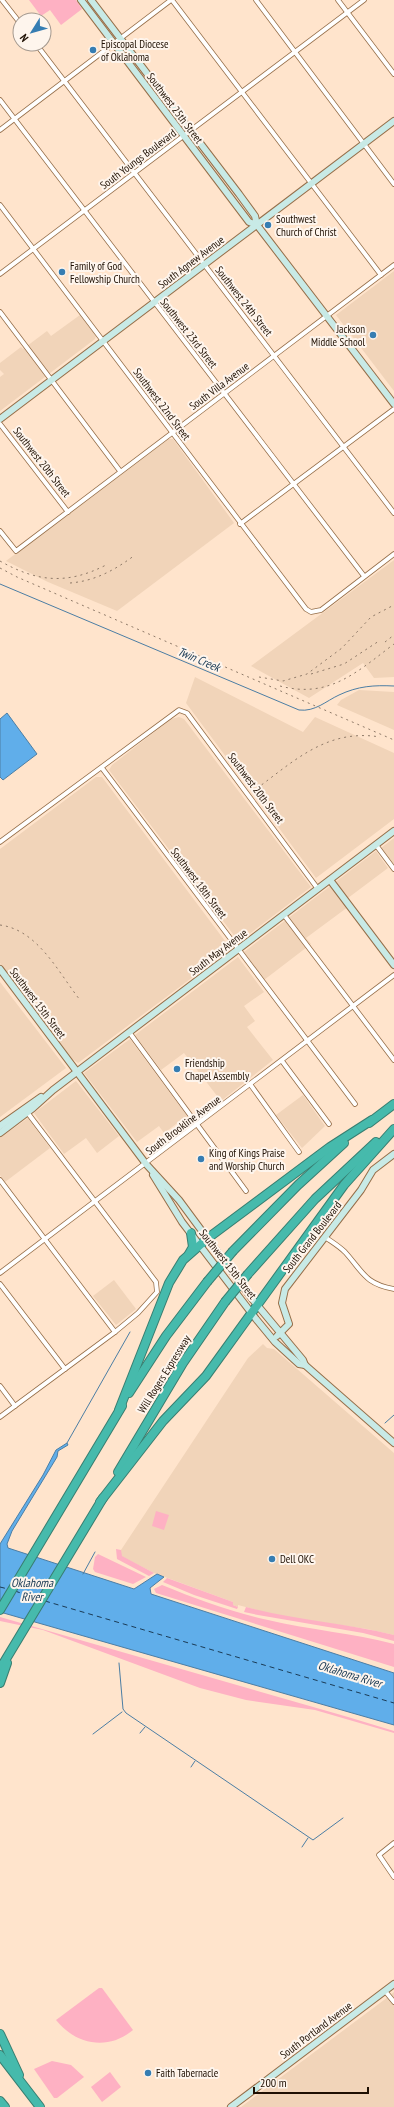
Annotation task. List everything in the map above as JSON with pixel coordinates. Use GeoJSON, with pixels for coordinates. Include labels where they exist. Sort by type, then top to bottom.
{"type":"FeatureCollection","features":[{"type":"Feature","properties":{"kind":"highway","name":"Will Rogers Expressway"},"geometry":{"type":"LineString","coordinates":[[0,1610],[59,1510],[166,1336],[207,1282],[233,1251],[298,1185],[372,1120],[394,1104]]}},
{"type":"Feature","properties":{"kind":"highway"},"geometry":{"type":"LineString","coordinates":[[189,1254],[208,1238],[330,1147],[372,1120]]}},
{"type":"Feature","properties":{"kind":"highway","name":"Will Rogers Expressway"},"geometry":{"type":"LineString","coordinates":[[0,1669],[183,1363],[225,1302],[314,1199],[394,1128]]}},
{"type":"Feature","properties":{"kind":"highway"},"geometry":{"type":"LineString","coordinates":[[100,1502],[163,1421],[206,1376],[344,1185],[394,1128]]}},
{"type":"Feature","properties":{"kind":"highway"},"geometry":{"type":"LineString","coordinates":[[120,1410],[172,1276],[193,1247],[191,1233]]}},
{"type":"Feature","properties":{"kind":"highway"},"geometry":{"type":"LineString","coordinates":[[0,1683],[11,1651]]}},
{"type":"Feature","properties":{"kind":"highway"},"geometry":{"type":"LineString","coordinates":[[0,2034],[24,2086]]}},
{"type":"Feature","properties":{"kind":"highway"},"geometry":{"type":"LineString","coordinates":[[0,2055],[40,2107]]}},
{"type":"Feature","properties":{"kind":"highway"},"geometry":{"type":"LineString","coordinates":[[0,2101],[5,2107]]}},
{"type":"Feature","properties":{"kind":"main road","name":"Southwest 25th Street"},"geometry":{"type":"LineString","coordinates":[[81,0],[249,222],[257,225]]}},
{"type":"Feature","properties":{"kind":"main road","name":"Southwest 25th Street"},"geometry":{"type":"LineString","coordinates":[[91,0],[255,216],[257,225],[394,404]]}},
{"type":"Feature","properties":{"kind":"main road","name":"South Agnew Avenue"},"geometry":{"type":"LineString","coordinates":[[0,419],[394,121]]}},
{"type":"Feature","properties":{"kind":"main road","name":"South May Avenue"},"geometry":{"type":"LineString","coordinates":[[0,1126],[26,1110],[53,1090],[394,831]]}},
{"type":"Feature","properties":{"kind":"main road"},"geometry":{"type":"LineString","coordinates":[[330,880],[394,965]]}},
{"type":"Feature","properties":{"kind":"main road","name":"Southwest 15th Street"},"geometry":{"type":"LineString","coordinates":[[0,970],[146,1164],[191,1215],[258,1305],[303,1360],[305,1365],[394,1443]]}},
{"type":"Feature","properties":{"kind":"main road","name":"South May Avenue"},"geometry":{"type":"LineString","coordinates":[[0,1133],[26,1110]]}},
{"type":"Feature","properties":{"kind":"main road","name":"South Grand Boulevard"},"geometry":{"type":"LineString","coordinates":[[273,1339],[287,1327],[289,1323],[283,1308],[283,1292],[362,1190],[370,1173],[393,1155]]}},
{"type":"Feature","properties":{"kind":"main road","name":"Southwest 15th Street"},"geometry":{"type":"LineString","coordinates":[[146,1164],[182,1222],[252,1313],[273,1339],[299,1364],[305,1365]]}},
{"type":"Feature","properties":{"kind":"main road"},"geometry":{"type":"LineString","coordinates":[[182,1222],[191,1215]]}},
{"type":"Feature","properties":{"kind":"main road","name":"South Portland Avenue"},"geometry":{"type":"LineString","coordinates":[[231,2107],[394,1984]]}},
{"type":"Feature","properties":{"kind":"street"},"geometry":{"type":"LineString","coordinates":[[2,0],[12,13]]}},
{"type":"Feature","properties":{"kind":"street"},"geometry":{"type":"LineString","coordinates":[[0,130],[172,0],[381,275]]}},
{"type":"Feature","properties":{"kind":"street"},"geometry":{"type":"LineString","coordinates":[[256,0],[296,51],[394,184]]}},
{"type":"Feature","properties":{"kind":"street"},"geometry":{"type":"LineString","coordinates":[[338,0],[394,74]]}},
{"type":"Feature","properties":{"kind":"street","name":"South Youngs Boulevard"},"geometry":{"type":"LineString","coordinates":[[0,274],[364,0]]}},
{"type":"Feature","properties":{"kind":"street","name":"Southwest 24th Street"},"geometry":{"type":"LineString","coordinates":[[42,52],[394,513]]}},
{"type":"Feature","properties":{"kind":"street","name":"Southwest 23rd Street"},"geometry":{"type":"LineString","coordinates":[[0,100],[364,576]]}},
{"type":"Feature","properties":{"kind":"street","name":"Southwest 22nd Street"},"geometry":{"type":"LineString","coordinates":[[0,206],[301,604],[311,612],[321,610],[364,576]]}},
{"type":"Feature","properties":{"kind":"street","name":"South Villa Avenue"},"geometry":{"type":"LineString","coordinates":[[0,531],[16,551],[394,265]]}},
{"type":"Feature","properties":{"kind":"street"},"geometry":{"type":"LineString","coordinates":[[0,312],[120,471]]}},
{"type":"Feature","properties":{"kind":"street"},"geometry":{"type":"LineString","coordinates":[[240,524],[394,409]]}},
{"type":"Feature","properties":{"kind":"street","name":"Southwest 20th Street"},"geometry":{"type":"LineString","coordinates":[[0,424],[68,512]]}},
{"type":"Feature","properties":{"kind":"street"},"geometry":{"type":"LineString","coordinates":[[364,576],[394,554]]}},
{"type":"Feature","properties":{"kind":"street","name":"Southwest 20th Street"},"geometry":{"type":"LineString","coordinates":[[102,768],[172,714],[179,710],[187,713],[318,889]]}},
{"type":"Feature","properties":{"kind":"street"},"geometry":{"type":"LineString","coordinates":[[0,842],[102,768]]}},
{"type":"Feature","properties":{"kind":"street","name":"Southwest 18th Street"},"geometry":{"type":"LineString","coordinates":[[102,768],[355,1104]]}},
{"type":"Feature","properties":{"kind":"street"},"geometry":{"type":"LineString","coordinates":[[376,845],[394,869]]}},
{"type":"Feature","properties":{"kind":"street"},"geometry":{"type":"LineString","coordinates":[[284,915],[394,1060]]}},
{"type":"Feature","properties":{"kind":"street","name":"South Brookline Avenue"},"geometry":{"type":"LineString","coordinates":[[0,1273],[96,1202],[394,975]]}},
{"type":"Feature","properties":{"kind":"street"},"geometry":{"type":"LineString","coordinates":[[129,1032],[246,1191]]}},
{"type":"Feature","properties":{"kind":"street"},"geometry":{"type":"LineString","coordinates":[[282,1061],[329,1124]]}},
{"type":"Feature","properties":{"kind":"street"},"geometry":{"type":"LineString","coordinates":[[250,1084],[299,1152]]}},
{"type":"Feature","properties":{"kind":"street"},"geometry":{"type":"LineString","coordinates":[[0,1417],[115,1332],[138,1313],[157,1292],[156,1282],[26,1110]]}},
{"type":"Feature","properties":{"kind":"street"},"geometry":{"type":"LineString","coordinates":[[0,1180],[115,1332]]}},
{"type":"Feature","properties":{"kind":"street"},"geometry":{"type":"LineString","coordinates":[[325,1237],[344,1251],[366,1278],[378,1285],[394,1289]]}},
{"type":"Feature","properties":{"kind":"street"},"geometry":{"type":"LineString","coordinates":[[0,1284],[64,1369]]}},
{"type":"Feature","properties":{"kind":"street"},"geometry":{"type":"LineString","coordinates":[[0,1386],[15,1406]]}},
{"type":"Feature","properties":{"kind":"street"},"geometry":{"type":"LineString","coordinates":[[394,1843],[380,1853],[380,1858],[394,1877]]}},
{"type":"Feature","properties":{"kind":"street"},"geometry":{"type":"LineString","coordinates":[[385,1991],[394,2002]]}},
{"type":"Feature","properties":{"kind":"shaded area"},"geometry":{"type":"Polygon","coordinates":[[[29,0],[76,0],[82,9],[61,25],[50,10],[47,12],[38,12],[29,0]]]}},
{"type":"Feature","properties":{"kind":"shaded area","name":"Jackson Middle School"},"geometry":{"type":"Polygon","coordinates":[[[394,271],[394,391],[336,315],[394,271]]]}},
{"type":"Feature","properties":{"kind":"shaded area"},"geometry":{"type":"Polygon","coordinates":[[[80,315],[96,336],[95,339],[0,411],[0,377],[4,374],[0,370],[0,363],[21,347],[23,349],[47,331],[51,336],[80,315]]]}},
{"type":"Feature","properties":{"kind":"shaded area"},"geometry":{"type":"Polygon","coordinates":[[[167,439],[173,439],[234,523],[117,611],[48,582],[6,561],[167,439]]]}},
{"type":"Feature","properties":{"kind":"shaded area"},"geometry":{"type":"Polygon","coordinates":[[[394,560],[394,677],[374,678],[363,663],[309,698],[251,666],[394,560]]]}},
{"type":"Feature","properties":{"kind":"shaded area"},"geometry":{"type":"Polygon","coordinates":[[[195,677],[303,732],[315,717],[394,753],[394,819],[316,878],[186,703],[195,677]]]}},
{"type":"Feature","properties":{"kind":"shaded area"},"geometry":{"type":"Polygon","coordinates":[[[359,690],[394,692],[394,730],[337,705],[341,700],[359,690]]]}},
{"type":"Feature","properties":{"kind":"shaded area"},"geometry":{"type":"Polygon","coordinates":[[[179,717],[184,719],[311,887],[239,942],[109,770],[112,765],[171,719],[179,717]]]}},
{"type":"Feature","properties":{"kind":"shaded area"},"geometry":{"type":"Polygon","coordinates":[[[96,777],[102,777],[228,945],[229,950],[78,1063],[71,1058],[0,963],[0,849],[96,777]]]}},
{"type":"Feature","properties":{"kind":"shaded area"},"geometry":{"type":"Polygon","coordinates":[[[394,838],[394,864],[381,848],[394,838]]]}},
{"type":"Feature","properties":{"kind":"shaded area"},"geometry":{"type":"Polygon","coordinates":[[[376,851],[388,868],[348,898],[352,904],[306,938],[311,944],[264,980],[244,952],[376,851]]]}},
{"type":"Feature","properties":{"kind":"shaded area"},"geometry":{"type":"Polygon","coordinates":[[[238,957],[264,992],[244,1006],[255,1021],[247,1027],[273,1060],[221,1101],[184,1053],[161,1070],[135,1035],[238,957]]]}},
{"type":"Feature","properties":{"kind":"shaded area"},"geometry":{"type":"Polygon","coordinates":[[[0,982],[66,1068],[0,1117],[0,982]]]}},
{"type":"Feature","properties":{"kind":"shaded area"},"geometry":{"type":"Polygon","coordinates":[[[130,1039],[187,1116],[164,1133],[159,1126],[137,1142],[84,1073],[130,1039]]]}},
{"type":"Feature","properties":{"kind":"shaded area"},"geometry":{"type":"Polygon","coordinates":[[[76,1081],[119,1136],[97,1153],[86,1138],[64,1154],[34,1113],[76,1081]]]}},
{"type":"Feature","properties":{"kind":"shaded area"},"geometry":{"type":"Polygon","coordinates":[[[303,1095],[325,1126],[302,1148],[276,1115],[303,1095]]]}},
{"type":"Feature","properties":{"kind":"shaded area"},"geometry":{"type":"Polygon","coordinates":[[[28,1118],[50,1148],[5,1182],[0,1175],[0,1138],[28,1118]]]}},
{"type":"Feature","properties":{"kind":"shaded area"},"geometry":{"type":"Polygon","coordinates":[[[114,1280],[136,1309],[116,1325],[93,1296],[114,1280]]]}},
{"type":"Feature","properties":{"kind":"shaded area"},"geometry":{"type":"Polygon","coordinates":[[[263,1344],[267,1348],[274,1349],[394,1453],[394,1635],[367,1629],[279,1616],[238,1605],[238,1607],[233,1605],[233,1602],[154,1573],[121,1556],[121,1550],[248,1358],[263,1344]]]}},
{"type":"Feature","properties":{"kind":"shaded area"},"geometry":{"type":"Polygon","coordinates":[[[156,1511],[169,1515],[164,1530],[152,1526],[156,1511]]]}},
{"type":"Feature","properties":{"kind":"shaded area"},"geometry":{"type":"Polygon","coordinates":[[[116,1549],[121,1550],[122,1556],[154,1573],[149,1576],[117,1559],[116,1549]]]}},
{"type":"Feature","properties":{"kind":"shaded area"},"geometry":{"type":"Polygon","coordinates":[[[98,1554],[146,1577],[133,1584],[95,1572],[93,1569],[95,1557],[98,1554]]]}},
{"type":"Feature","properties":{"kind":"shaded area"},"geometry":{"type":"Polygon","coordinates":[[[167,1578],[233,1602],[233,1605],[238,1607],[237,1609],[194,1595],[163,1582],[167,1578]]]}},
{"type":"Feature","properties":{"kind":"shaded area"},"geometry":{"type":"Polygon","coordinates":[[[162,1585],[214,1605],[255,1617],[394,1644],[394,1667],[156,1593],[154,1589],[162,1585]]]}},
{"type":"Feature","properties":{"kind":"shaded area"},"geometry":{"type":"Polygon","coordinates":[[[246,1607],[394,1635],[394,1641],[363,1633],[244,1612],[246,1607]]]}},
{"type":"Feature","properties":{"kind":"shaded area"},"geometry":{"type":"Polygon","coordinates":[[[0,1617],[348,1717],[394,1731],[394,1733],[315,1710],[246,1700],[200,1688],[43,1630],[0,1621],[0,1617]]]}},
{"type":"Feature","properties":{"kind":"shaded area"},"geometry":{"type":"Polygon","coordinates":[[[99,1988],[102,1988],[133,2030],[123,2037],[103,2043],[83,2040],[73,2035],[56,2020],[99,1988]]]}},
{"type":"Feature","properties":{"kind":"shaded area"},"geometry":{"type":"Polygon","coordinates":[[[394,1992],[394,2107],[241,2107],[384,2000],[394,1992]]]}},
{"type":"Feature","properties":{"kind":"shaded area"},"geometry":{"type":"Polygon","coordinates":[[[52,2061],[71,2065],[84,2077],[57,2098],[54,2098],[34,2069],[52,2061]]]}},
{"type":"Feature","properties":{"kind":"shaded area"},"geometry":{"type":"Polygon","coordinates":[[[110,2072],[121,2087],[102,2102],[91,2087],[110,2072]]]}},
{"type":"Feature","properties":{"kind":"water"},"geometry":{"type":"Polygon","coordinates":[[[7,713],[37,754],[3,780],[0,777],[0,719],[7,713]]]}},
{"type":"Feature","properties":{"kind":"water","name":"Oklahoma River"},"geometry":{"type":"Polygon","coordinates":[[[67,1443],[68,1445],[58,1451],[57,1457],[12,1531],[7,1544],[8,1548],[134,1589],[157,1574],[164,1577],[150,1588],[151,1594],[394,1673],[394,1725],[0,1612],[0,1544],[43,1475],[56,1450],[67,1443]]]}},
{"type":"Feature","properties":{"kind":"waterway","name":"Twin Creek"},"geometry":{"type":"LineString","coordinates":[[0,584],[299,710],[315,708],[339,695],[359,688],[394,686]]}},
{"type":"Feature","properties":{"kind":"waterway"},"geometry":{"type":"LineString","coordinates":[[67,1443],[130,1332]]}},
{"type":"Feature","properties":{"kind":"waterway"},"geometry":{"type":"LineString","coordinates":[[385,1423],[394,1415]]}},
{"type":"Feature","properties":{"kind":"waterway"},"geometry":{"type":"LineString","coordinates":[[83,1574],[95,1552]]}},
{"type":"Feature","properties":{"kind":"waterway"},"geometry":{"type":"LineString","coordinates":[[119,1663],[123,1709],[126,1713],[313,1840],[343,1818]]}},
{"type":"Feature","properties":{"kind":"waterway"},"geometry":{"type":"LineString","coordinates":[[93,1734],[122,1712]]}},
{"type":"Feature","properties":{"kind":"waterway"},"geometry":{"type":"LineString","coordinates":[[140,1733],[145,1727]]}},
{"type":"Feature","properties":{"kind":"waterway"},"geometry":{"type":"LineString","coordinates":[[191,1767],[195,1761]]}},
{"type":"Feature","properties":{"kind":"waterway"},"geometry":{"type":"LineString","coordinates":[[302,1847],[308,1838]]}},
{"type":"Feature","properties":{"kind":"ferry route"},"geometry":{"type":"LineString","coordinates":[[0,1587],[8,1589]]}},
{"type":"Feature","properties":{"kind":"ferry route"},"geometry":{"type":"LineString","coordinates":[[15,1591],[38,1599]]}},
{"type":"Feature","properties":{"kind":"ferry route"},"geometry":{"type":"LineString","coordinates":[[45,1601],[394,1703]]}},
{"type":"Feature","properties":{"kind":"railway"},"geometry":{"type":"LineString","coordinates":[[70,583],[88,580],[104,574],[135,555]]}},
{"type":"Feature","properties":{"kind":"railway"},"geometry":{"type":"LineString","coordinates":[[0,561],[27,573],[40,577],[52,578],[78,576],[106,565]]}},
{"type":"Feature","properties":{"kind":"railway"},"geometry":{"type":"LineString","coordinates":[[0,568],[17,577],[394,740]]}},
{"type":"Feature","properties":{"kind":"railway"},"geometry":{"type":"LineString","coordinates":[[259,677],[283,681],[307,674],[342,648],[371,617],[394,605]]}},
{"type":"Feature","properties":{"kind":"railway"},"geometry":{"type":"LineString","coordinates":[[385,642],[394,635]]}},
{"type":"Feature","properties":{"kind":"railway"},"geometry":{"type":"LineString","coordinates":[[311,674],[344,664],[379,641]]}},
{"type":"Feature","properties":{"kind":"railway"},"geometry":{"type":"LineString","coordinates":[[280,686],[297,689],[313,689],[328,686],[355,673],[394,644]]}},
{"type":"Feature","properties":{"kind":"railway"},"geometry":{"type":"LineString","coordinates":[[252,792],[296,759],[326,743],[343,738],[361,736],[380,737]]}},
{"type":"Feature","properties":{"kind":"railway"},"geometry":{"type":"LineString","coordinates":[[0,925],[25,935],[36,944],[55,965],[80,1000]]}},
{"type":"Feature","properties":{"kind":"place","name":"Episcopal Diocese of Oklahoma"},"geometry":{"type":"Point","coordinates":[93,50]}},
{"type":"Feature","properties":{"kind":"place","name":"Southwest Church of Christ"},"geometry":{"type":"Point","coordinates":[268,225]}},
{"type":"Feature","properties":{"kind":"place","name":"Family of God Fellowship Church"},"geometry":{"type":"Point","coordinates":[62,272]}},
{"type":"Feature","properties":{"kind":"place","name":"Jackson Middle School"},"geometry":{"type":"Point","coordinates":[373,335]}},
{"type":"Feature","properties":{"kind":"place","name":"Friendship Chapel Assembly"},"geometry":{"type":"Point","coordinates":[177,1069]}},
{"type":"Feature","properties":{"kind":"place","name":"King of Kings Praise and Worship Church"},"geometry":{"type":"Point","coordinates":[201,1159]}},
{"type":"Feature","properties":{"kind":"place","name":"Dell OKC"},"geometry":{"type":"Point","coordinates":[272,1559]}},
{"type":"Feature","properties":{"kind":"place","name":"Faith Tabernacle"},"geometry":{"type":"Point","coordinates":[148,2073]}}]}
